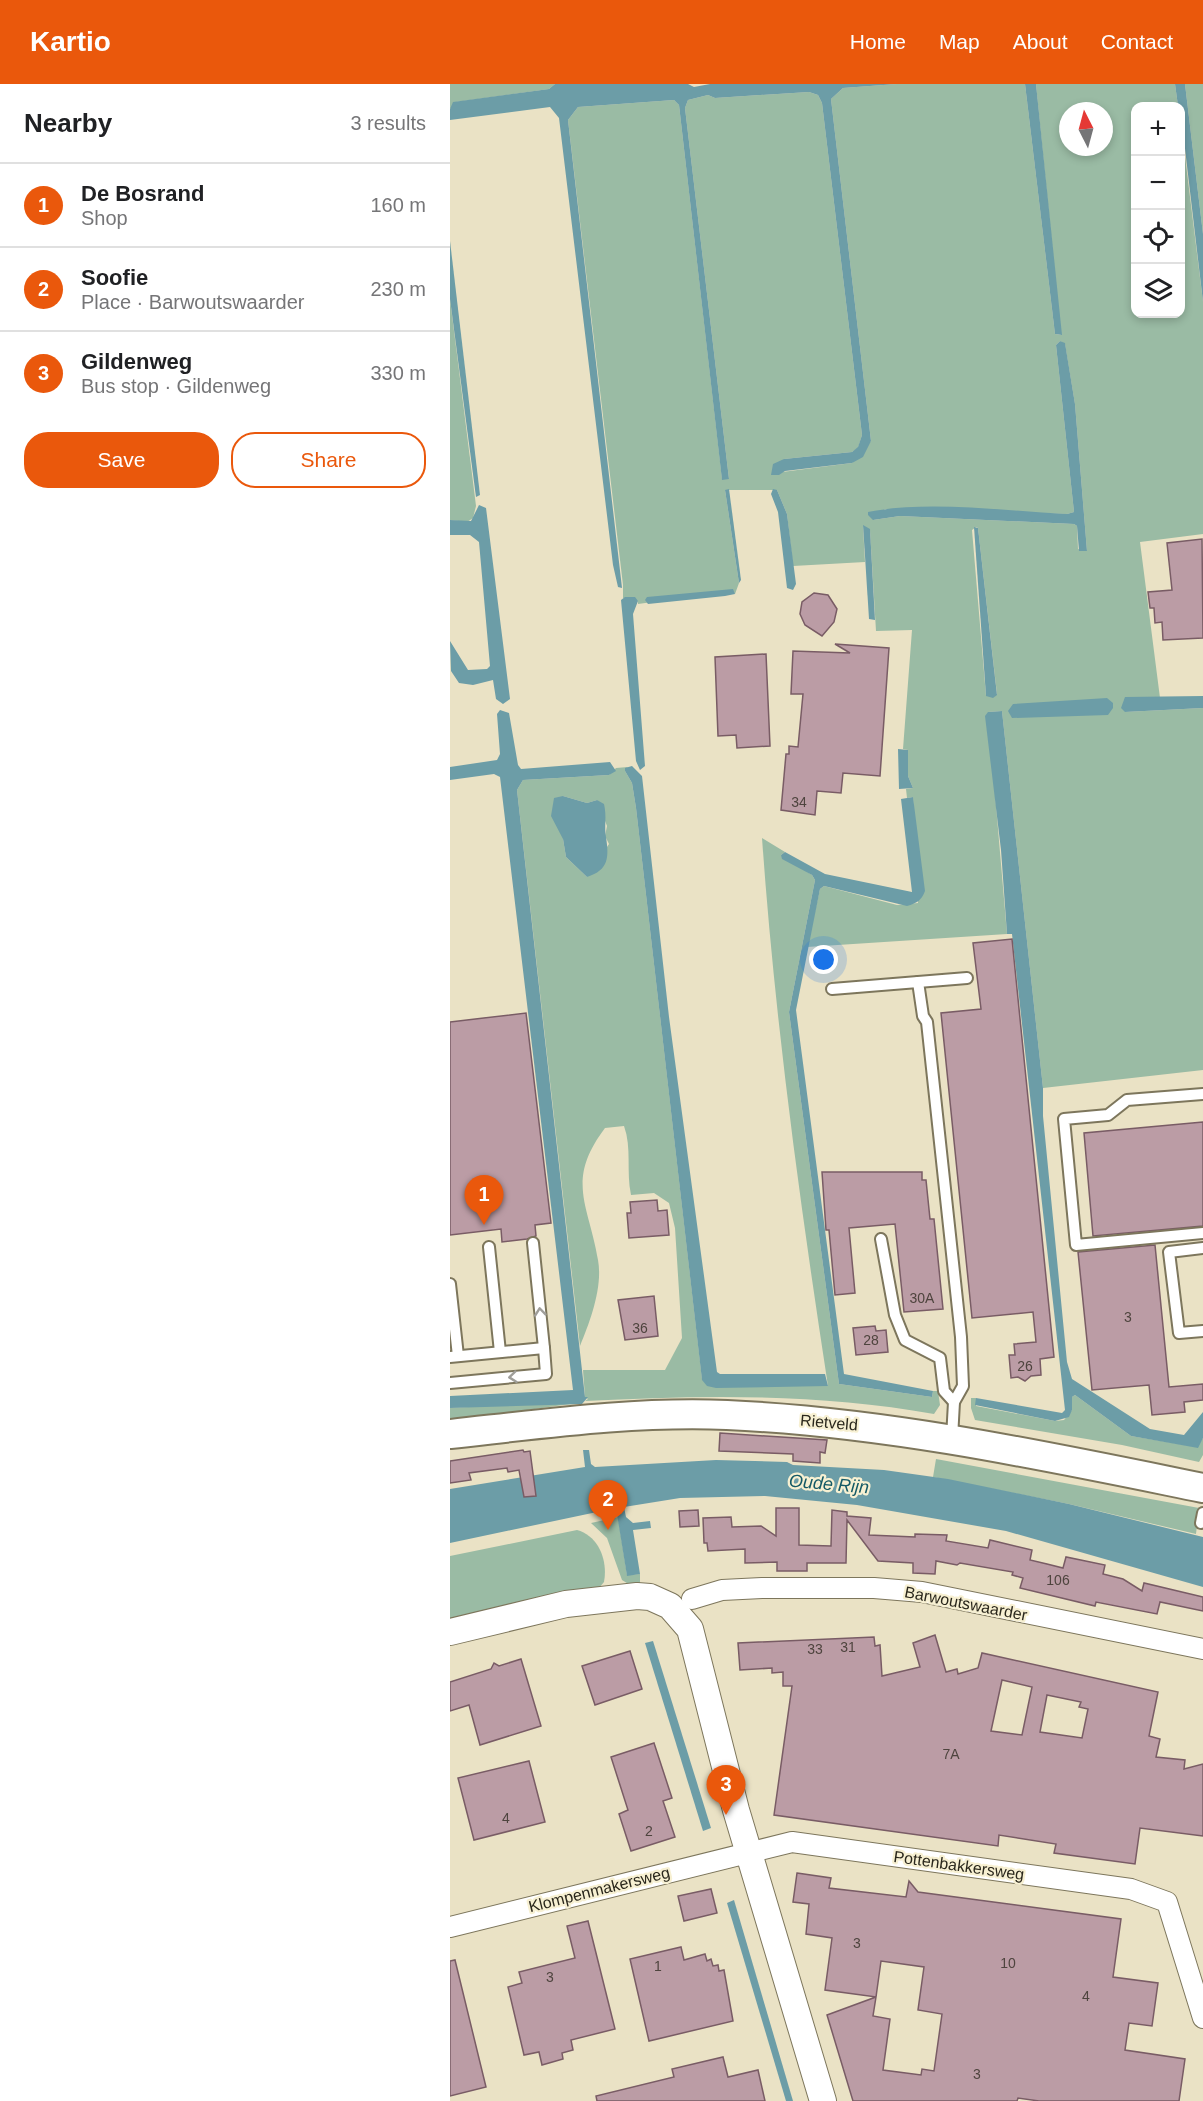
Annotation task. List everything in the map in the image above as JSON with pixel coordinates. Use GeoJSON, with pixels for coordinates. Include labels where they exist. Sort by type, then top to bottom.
{"type":"FeatureCollection","features":[{"type":"Feature","properties":{"kind":"main road","name":"Rietveld"},"geometry":{"type":"LineString","coordinates":[[450,1434],[654,1415],[725,1415],[838,1422],[952,1438],[1203,1488]]}},
{"type":"Feature","properties":{"kind":"street","name":"Barwoutswaarder"},"geometry":{"type":"LineString","coordinates":[[683,1604],[722,1590],[874,1588],[922,1592],[1203,1649]]}},
{"type":"Feature","properties":{"kind":"street"},"geometry":{"type":"LineString","coordinates":[[450,1632],[566,1604],[622,1597],[650,1597],[683,1604],[748,1851],[823,2101]]}},
{"type":"Feature","properties":{"kind":"street","name":"Pottenbakkersweg"},"geometry":{"type":"LineString","coordinates":[[748,1851],[792,1842],[1131,1889],[1167,1902],[1203,2018]]}},
{"type":"Feature","properties":{"kind":"street","name":"Klompenmakersweg"},"geometry":{"type":"LineString","coordinates":[[450,1927],[748,1851]]}},
{"type":"Feature","properties":{"kind":"lane"},"geometry":{"type":"LineString","coordinates":[[832,989],[966,978]]}},
{"type":"Feature","properties":{"kind":"lane"},"geometry":{"type":"LineString","coordinates":[[918,982],[923,1016],[927,1022],[961,1337],[963,1386],[954,1402],[952,1438]]}},
{"type":"Feature","properties":{"kind":"lane"},"geometry":{"type":"LineString","coordinates":[[1203,1094],[1127,1100],[1108,1115],[1064,1119],[1076,1245],[1203,1233]]}},
{"type":"Feature","properties":{"kind":"lane"},"geometry":{"type":"LineString","coordinates":[[881,1239],[895,1315],[905,1340],[940,1358],[944,1391],[954,1402]]}},
{"type":"Feature","properties":{"kind":"lane"},"geometry":{"type":"LineString","coordinates":[[450,1383],[546,1374],[533,1243]]}},
{"type":"Feature","properties":{"kind":"lane"},"geometry":{"type":"LineString","coordinates":[[489,1246],[500,1352]]}},
{"type":"Feature","properties":{"kind":"lane"},"geometry":{"type":"LineString","coordinates":[[1203,1248],[1169,1252],[1179,1333],[1203,1330]]}},
{"type":"Feature","properties":{"kind":"lane"},"geometry":{"type":"LineString","coordinates":[[450,1284],[454,1357],[544,1348]]}},
{"type":"Feature","properties":{"kind":"green space"},"geometry":{"type":"Polygon","coordinates":[[[450,84],[555,84],[549,89],[456,102],[450,109],[450,84]]]}},
{"type":"Feature","properties":{"kind":"green space"},"geometry":{"type":"Polygon","coordinates":[[[897,84],[1025,84],[1055,334],[1061,335],[1036,84],[1175,84],[1177,102],[1131,102],[1131,318],[1185,318],[1185,156],[1203,302],[1203,534],[1140,542],[1160,698],[1125,697],[1125,712],[1203,708],[1203,1070],[1043,1088],[1002,711],[988,712],[1007,934],[807,947],[820,889],[824,886],[897,905],[918,903],[913,797],[907,798],[906,789],[913,788],[908,776],[908,750],[903,749],[912,630],[876,631],[870,530],[863,526],[865,562],[793,566],[787,514],[777,490],[725,490],[739,583],[735,594],[733,591],[638,604],[638,601],[623,598],[568,120],[578,107],[674,100],[679,105],[722,479],[729,479],[685,108],[688,100],[708,95],[715,98],[809,92],[818,95],[822,103],[862,435],[858,448],[852,452],[784,459],[782,472],[852,463],[871,441],[831,99],[843,88],[897,84]],[[1060,341],[1056,345],[1074,512],[1067,514],[885,509],[873,520],[900,516],[1074,524],[1077,526],[1078,549],[1087,551],[1075,404],[1065,344],[1060,341]],[[978,528],[972,530],[986,696],[997,694],[978,528]]]}},
{"type":"Feature","properties":{"kind":"green space"},"geometry":{"type":"Polygon","coordinates":[[[1185,84],[1203,84],[1203,234],[1185,84]]]}},
{"type":"Feature","properties":{"kind":"green space"},"geometry":{"type":"Polygon","coordinates":[[[450,299],[476,506],[473,518],[467,522],[450,520],[450,299]]]}},
{"type":"Feature","properties":{"kind":"green space"},"geometry":{"type":"Polygon","coordinates":[[[628,767],[625,771],[632,783],[636,808],[702,1379],[708,1386],[828,1386],[789,1113],[762,838],[785,852],[781,855],[812,875],[815,880],[789,1012],[839,1384],[932,1397],[933,1391],[938,1391],[940,1405],[934,1414],[847,1402],[760,1397],[585,1401],[588,1399],[585,1397],[583,1370],[665,1370],[682,1338],[675,1228],[669,1203],[654,1193],[631,1195],[628,1143],[624,1126],[605,1128],[586,1163],[583,1179],[583,1193],[598,1260],[599,1281],[595,1304],[580,1346],[517,790],[523,780],[609,775],[616,768],[628,767]],[[563,796],[563,839],[566,857],[587,877],[609,844],[605,836],[607,826],[597,800],[587,803],[563,796]]]}},
{"type":"Feature","properties":{"kind":"green space"},"geometry":{"type":"Polygon","coordinates":[[[1075,1395],[1131,1436],[1197,1447],[1203,1438],[1203,1455],[1199,1462],[1122,1445],[975,1420],[971,1408],[971,1398],[976,1398],[976,1406],[1055,1421],[1064,1420],[1072,1410],[1072,1397],[1075,1395]]]}},
{"type":"Feature","properties":{"kind":"green space"},"geometry":{"type":"Polygon","coordinates":[[[542,1403],[570,1404],[457,1420],[450,1418],[450,1408],[542,1403]]]}},
{"type":"Feature","properties":{"kind":"green space"},"geometry":{"type":"Polygon","coordinates":[[[936,1459],[1199,1508],[1196,1534],[1069,1504],[933,1477],[936,1459]]]}},
{"type":"Feature","properties":{"kind":"green space"},"geometry":{"type":"Polygon","coordinates":[[[618,1517],[627,1575],[640,1574],[640,1584],[630,1585],[622,1580],[607,1538],[591,1523],[618,1517]]]}},
{"type":"Feature","properties":{"kind":"green space"},"geometry":{"type":"Polygon","coordinates":[[[577,1530],[591,1538],[603,1558],[604,1582],[598,1589],[450,1625],[450,1556],[577,1530]]]}},
{"type":"Feature","properties":{"kind":"water"},"geometry":{"type":"Polygon","coordinates":[[[555,84],[688,84],[694,87],[710,84],[897,84],[843,88],[831,99],[871,441],[863,457],[852,463],[785,471],[779,475],[771,475],[773,464],[784,459],[852,452],[858,447],[862,435],[822,103],[818,95],[809,92],[715,98],[708,95],[688,100],[685,108],[729,479],[722,480],[679,105],[674,100],[578,107],[568,120],[622,588],[618,587],[613,565],[559,118],[550,107],[450,120],[450,109],[453,102],[549,89],[555,84]]]}},
{"type":"Feature","properties":{"kind":"water"},"geometry":{"type":"Polygon","coordinates":[[[1025,84],[1036,84],[1062,335],[1055,334],[1025,84]]]}},
{"type":"Feature","properties":{"kind":"water"},"geometry":{"type":"Polygon","coordinates":[[[1175,84],[1185,84],[1203,234],[1203,302],[1185,149],[1185,102],[1177,102],[1175,84]]]}},
{"type":"Feature","properties":{"kind":"water"},"geometry":{"type":"Polygon","coordinates":[[[450,241],[480,495],[476,497],[450,299],[450,241]]]}},
{"type":"Feature","properties":{"kind":"water"},"geometry":{"type":"Polygon","coordinates":[[[1060,341],[1065,343],[1075,404],[1087,551],[1079,551],[1077,526],[1074,524],[900,516],[873,520],[868,515],[868,512],[916,507],[967,507],[1067,514],[1074,512],[1056,345],[1060,341]]]}},
{"type":"Feature","properties":{"kind":"water"},"geometry":{"type":"Polygon","coordinates":[[[729,489],[741,580],[739,583],[725,490],[729,489]]]}},
{"type":"Feature","properties":{"kind":"water"},"geometry":{"type":"Polygon","coordinates":[[[773,489],[777,490],[787,514],[796,584],[793,590],[787,588],[778,512],[771,494],[773,489]]]}},
{"type":"Feature","properties":{"kind":"water"},"geometry":{"type":"Polygon","coordinates":[[[479,505],[486,508],[510,699],[503,704],[496,699],[493,680],[473,685],[459,683],[451,671],[450,641],[468,670],[487,669],[490,666],[479,542],[470,535],[450,535],[450,520],[471,521],[479,505]]]}},
{"type":"Feature","properties":{"kind":"water"},"geometry":{"type":"Polygon","coordinates":[[[863,525],[870,529],[875,620],[869,619],[863,525]]]}},
{"type":"Feature","properties":{"kind":"water"},"geometry":{"type":"Polygon","coordinates":[[[974,527],[978,528],[997,695],[993,698],[986,696],[974,527]]]}},
{"type":"Feature","properties":{"kind":"water"},"geometry":{"type":"Polygon","coordinates":[[[733,589],[735,594],[725,596],[648,604],[645,600],[647,597],[733,589]]]}},
{"type":"Feature","properties":{"kind":"water"},"geometry":{"type":"Polygon","coordinates":[[[625,597],[635,597],[638,601],[633,614],[645,766],[640,770],[636,761],[621,600],[625,597]]]}},
{"type":"Feature","properties":{"kind":"water"},"geometry":{"type":"Polygon","coordinates":[[[1203,696],[1203,708],[1125,712],[1121,708],[1125,697],[1203,696]]]}},
{"type":"Feature","properties":{"kind":"water"},"geometry":{"type":"Polygon","coordinates":[[[1107,698],[1113,703],[1113,708],[1108,715],[1012,718],[1008,711],[1013,704],[1107,698]]]}},
{"type":"Feature","properties":{"kind":"water"},"geometry":{"type":"Polygon","coordinates":[[[500,710],[509,713],[518,765],[521,769],[610,762],[616,771],[609,775],[523,780],[517,790],[585,1397],[588,1397],[582,1404],[450,1408],[450,1396],[573,1390],[500,777],[494,774],[450,780],[450,767],[497,760],[500,754],[497,714],[500,710]]]}},
{"type":"Feature","properties":{"kind":"water"},"geometry":{"type":"Polygon","coordinates":[[[1002,711],[1043,1088],[1043,1116],[1067,1362],[1072,1379],[1150,1429],[1184,1435],[1203,1412],[1203,1438],[1198,1448],[1131,1436],[1075,1395],[1072,1397],[1072,1410],[1069,1417],[1055,1421],[975,1405],[976,1398],[1062,1413],[1065,1410],[1012,934],[1007,934],[1001,850],[985,716],[988,712],[1002,711]]]}},
{"type":"Feature","properties":{"kind":"water"},"geometry":{"type":"Polygon","coordinates":[[[898,749],[908,750],[908,776],[913,788],[899,789],[898,749]]]}},
{"type":"Feature","properties":{"kind":"water"},"geometry":{"type":"Polygon","coordinates":[[[632,766],[642,776],[669,1017],[717,1372],[720,1374],[825,1374],[828,1386],[716,1388],[707,1386],[702,1380],[636,808],[632,783],[625,771],[625,768],[632,766]]]}},
{"type":"Feature","properties":{"kind":"water"},"geometry":{"type":"Polygon","coordinates":[[[563,796],[587,803],[597,800],[604,804],[606,862],[600,871],[587,877],[566,857],[563,839],[551,816],[554,798],[563,796]]]}},
{"type":"Feature","properties":{"kind":"water"},"geometry":{"type":"Polygon","coordinates":[[[913,797],[925,891],[918,901],[907,906],[824,886],[820,889],[796,1010],[844,1374],[933,1391],[932,1397],[839,1384],[789,1012],[815,880],[812,875],[782,859],[781,855],[785,852],[825,874],[912,892],[901,799],[913,797]]]}},
{"type":"Feature","properties":{"kind":"water","name":"Oude Rijn"},"geometry":{"type":"Polygon","coordinates":[[[583,1450],[589,1450],[591,1464],[595,1467],[716,1460],[787,1462],[793,1465],[884,1470],[948,1479],[1069,1504],[1203,1537],[1203,1587],[1006,1531],[857,1505],[765,1496],[680,1498],[624,1507],[626,1517],[633,1523],[650,1521],[651,1528],[633,1530],[640,1574],[627,1576],[616,1508],[450,1543],[450,1489],[585,1467],[583,1450]]]}},
{"type":"Feature","properties":{"kind":"water"},"geometry":{"type":"Polygon","coordinates":[[[653,1641],[711,1828],[703,1831],[645,1643],[653,1641]]]}},
{"type":"Feature","properties":{"kind":"water"},"geometry":{"type":"Polygon","coordinates":[[[734,1900],[793,2101],[786,2101],[727,1903],[734,1900]]]}},
{"type":"Feature","properties":{"kind":"building"},"geometry":{"type":"Polygon","coordinates":[[[1202,539],[1203,638],[1163,640],[1162,622],[1155,623],[1154,608],[1150,608],[1148,592],[1172,590],[1167,543],[1202,539]]]}},
{"type":"Feature","properties":{"kind":"building"},"geometry":{"type":"Polygon","coordinates":[[[814,593],[828,595],[837,609],[834,622],[822,636],[805,625],[800,614],[802,602],[814,593]]]}},
{"type":"Feature","properties":{"kind":"building"},"geometry":{"type":"Polygon","coordinates":[[[835,644],[889,648],[880,776],[843,773],[841,793],[817,791],[815,815],[781,810],[786,754],[789,754],[789,746],[798,747],[803,694],[791,694],[793,651],[850,653],[835,644]]]}},
{"type":"Feature","properties":{"kind":"building"},"geometry":{"type":"Polygon","coordinates":[[[766,654],[770,746],[737,748],[736,735],[718,736],[715,657],[766,654]]]}},
{"type":"Feature","properties":{"kind":"building"},"geometry":{"type":"Polygon","coordinates":[[[1012,939],[1054,1357],[1040,1359],[1041,1375],[1031,1376],[1025,1381],[1018,1377],[1011,1378],[1009,1355],[1015,1355],[1014,1344],[1036,1342],[1033,1312],[972,1318],[941,1013],[981,1009],[973,943],[1012,939]]]}},
{"type":"Feature","properties":{"kind":"building"},"geometry":{"type":"Polygon","coordinates":[[[526,1013],[551,1223],[535,1225],[536,1236],[502,1242],[501,1229],[450,1235],[450,1022],[526,1013]]]}},
{"type":"Feature","properties":{"kind":"building"},"geometry":{"type":"Polygon","coordinates":[[[1203,1122],[1203,1226],[1093,1236],[1084,1133],[1203,1122]]]}},
{"type":"Feature","properties":{"kind":"building"},"geometry":{"type":"Polygon","coordinates":[[[822,1172],[922,1172],[922,1180],[926,1180],[930,1219],[934,1219],[943,1309],[904,1312],[895,1224],[849,1228],[855,1293],[835,1295],[829,1230],[826,1230],[822,1172]]]}},
{"type":"Feature","properties":{"kind":"building"},"geometry":{"type":"Polygon","coordinates":[[[657,1200],[658,1211],[667,1210],[669,1235],[629,1238],[627,1213],[631,1213],[630,1202],[657,1200]]]}},
{"type":"Feature","properties":{"kind":"building"},"geometry":{"type":"Polygon","coordinates":[[[1155,1245],[1169,1387],[1203,1384],[1203,1400],[1184,1402],[1185,1412],[1152,1415],[1149,1385],[1092,1390],[1078,1252],[1155,1245]]]}},
{"type":"Feature","properties":{"kind":"building"},"geometry":{"type":"Polygon","coordinates":[[[654,1296],[658,1336],[625,1340],[618,1300],[654,1296]]]}},
{"type":"Feature","properties":{"kind":"building"},"geometry":{"type":"Polygon","coordinates":[[[875,1326],[876,1331],[886,1330],[888,1352],[856,1355],[853,1328],[875,1326]]]}},
{"type":"Feature","properties":{"kind":"building"},"geometry":{"type":"Polygon","coordinates":[[[720,1433],[827,1440],[825,1453],[820,1452],[820,1463],[793,1461],[793,1454],[719,1451],[720,1433]]]}},
{"type":"Feature","properties":{"kind":"building"},"geometry":{"type":"Polygon","coordinates":[[[523,1450],[524,1452],[530,1451],[536,1496],[524,1497],[519,1470],[508,1472],[507,1468],[469,1473],[471,1480],[450,1483],[450,1461],[523,1450]]]}},
{"type":"Feature","properties":{"kind":"building"},"geometry":{"type":"Polygon","coordinates":[[[776,1508],[799,1508],[799,1545],[831,1546],[832,1510],[847,1512],[847,1516],[871,1518],[869,1535],[915,1537],[915,1534],[947,1535],[946,1541],[988,1548],[990,1540],[1032,1550],[1030,1560],[1063,1568],[1066,1557],[1105,1565],[1103,1574],[1123,1579],[1142,1591],[1144,1583],[1203,1597],[1203,1611],[1160,1602],[1157,1614],[1096,1602],[1095,1606],[1020,1588],[1023,1578],[1012,1575],[1013,1572],[960,1563],[957,1565],[936,1561],[935,1574],[913,1573],[913,1563],[878,1561],[847,1520],[846,1563],[807,1563],[807,1571],[777,1571],[777,1562],[745,1563],[745,1549],[708,1551],[707,1543],[704,1543],[703,1518],[731,1517],[732,1527],[761,1526],[776,1536],[776,1508]]]}},
{"type":"Feature","properties":{"kind":"building"},"geometry":{"type":"Polygon","coordinates":[[[698,1510],[699,1526],[680,1527],[679,1511],[698,1510]]]}},
{"type":"Feature","properties":{"kind":"building"},"geometry":{"type":"Polygon","coordinates":[[[935,1635],[946,1672],[957,1669],[958,1674],[978,1668],[982,1653],[1158,1692],[1149,1736],[1160,1739],[1156,1757],[1185,1760],[1184,1769],[1203,1764],[1203,1836],[1140,1828],[1135,1864],[1054,1853],[1056,1844],[999,1835],[998,1846],[774,1815],[792,1686],[783,1686],[783,1672],[772,1673],[772,1668],[740,1670],[738,1643],[874,1637],[875,1646],[880,1645],[882,1676],[920,1667],[913,1643],[935,1635]],[[1002,1680],[991,1731],[1022,1735],[1032,1687],[1002,1680]],[[1047,1695],[1040,1732],[1082,1738],[1088,1709],[1079,1707],[1081,1702],[1047,1695]]]}},
{"type":"Feature","properties":{"kind":"building"},"geometry":{"type":"Polygon","coordinates":[[[630,1651],[642,1689],[595,1705],[582,1666],[630,1651]]]}},
{"type":"Feature","properties":{"kind":"building"},"geometry":{"type":"Polygon","coordinates":[[[521,1659],[541,1726],[480,1745],[469,1705],[450,1711],[450,1682],[491,1669],[494,1663],[499,1666],[521,1659]]]}},
{"type":"Feature","properties":{"kind":"building"},"geometry":{"type":"Polygon","coordinates":[[[654,1743],[672,1798],[663,1801],[675,1837],[631,1851],[619,1814],[628,1810],[611,1757],[654,1743]]]}},
{"type":"Feature","properties":{"kind":"building"},"geometry":{"type":"Polygon","coordinates":[[[529,1761],[545,1822],[474,1840],[458,1778],[529,1761]]]}},
{"type":"Feature","properties":{"kind":"building"},"geometry":{"type":"Polygon","coordinates":[[[797,1873],[831,1878],[829,1888],[906,1897],[909,1881],[918,1892],[1121,1919],[1113,1977],[1158,1983],[1152,2026],[1129,2023],[1125,2050],[1185,2059],[1179,2101],[1039,2101],[1018,2098],[1017,2101],[853,2101],[827,2015],[876,1997],[825,1990],[832,1938],[806,1934],[809,1904],[793,1902],[797,1873]],[[881,1961],[873,2016],[890,2019],[883,2070],[921,2075],[922,2069],[934,2071],[942,2014],[918,2010],[924,1967],[881,1961]]]}},
{"type":"Feature","properties":{"kind":"building"},"geometry":{"type":"Polygon","coordinates":[[[711,1889],[717,1913],[684,1921],[678,1896],[711,1889]]]}},
{"type":"Feature","properties":{"kind":"building"},"geometry":{"type":"Polygon","coordinates":[[[588,1921],[615,2029],[571,2040],[573,2050],[562,2053],[563,2059],[542,2065],[539,2052],[524,2055],[508,1987],[522,1983],[519,1972],[575,1958],[567,1926],[588,1921]]]}},
{"type":"Feature","properties":{"kind":"building"},"geometry":{"type":"Polygon","coordinates":[[[681,1947],[684,1960],[705,1954],[707,1961],[711,1959],[713,1966],[718,1965],[719,1971],[724,1970],[733,2021],[649,2041],[630,1959],[681,1947]]]}},
{"type":"Feature","properties":{"kind":"building"},"geometry":{"type":"Polygon","coordinates":[[[455,1960],[486,2087],[450,2096],[450,1961],[455,1960]]]}},
{"type":"Feature","properties":{"kind":"building"},"geometry":{"type":"Polygon","coordinates":[[[723,2057],[728,2077],[758,2070],[765,2101],[597,2101],[596,2096],[674,2077],[672,2069],[723,2057]]]}},
{"type":"Feature","properties":{"kind":"place","name":"De Bosrand"},"geometry":{"type":"Point","coordinates":[484,1225]}},
{"type":"Feature","properties":{"kind":"place","name":"Soofie"},"geometry":{"type":"Point","coordinates":[608,1530]}},
{"type":"Feature","properties":{"kind":"place","name":"Gildenweg"},"geometry":{"type":"Point","coordinates":[726,1815]}}]}
